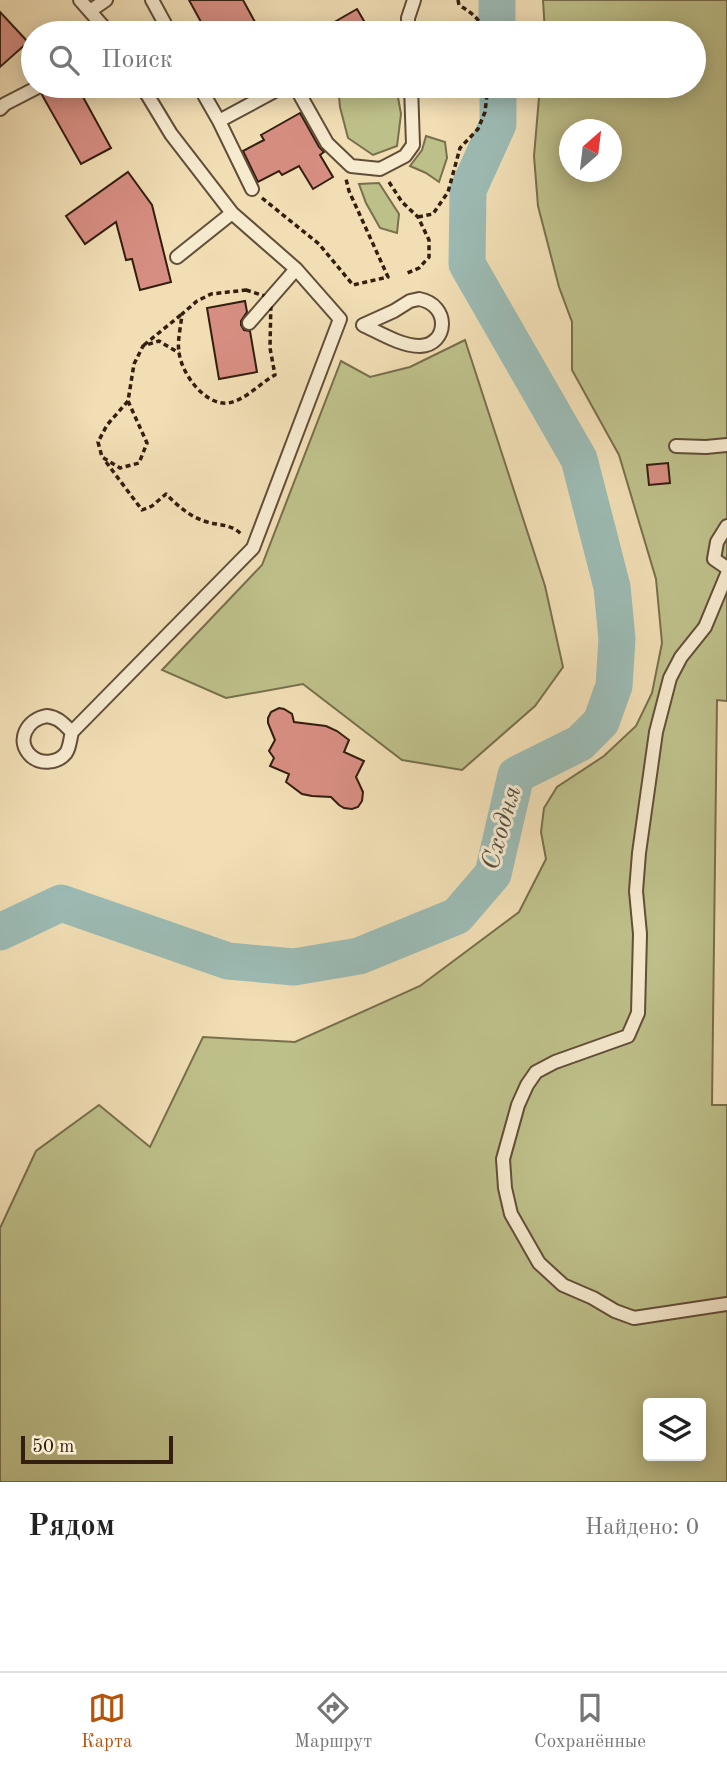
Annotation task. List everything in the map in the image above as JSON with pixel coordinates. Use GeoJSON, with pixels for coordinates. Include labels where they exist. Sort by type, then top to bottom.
{"type":"FeatureCollection","features":[{"type":"Feature","properties":{"kind":"lane"},"geometry":{"type":"LineString","coordinates":[[80,0],[99,21]]}},
{"type":"Feature","properties":{"kind":"lane"},"geometry":{"type":"LineString","coordinates":[[90,11],[106,0]]}},
{"type":"Feature","properties":{"kind":"lane"},"geometry":{"type":"LineString","coordinates":[[152,0],[163,21]]}},
{"type":"Feature","properties":{"kind":"lane"},"geometry":{"type":"LineString","coordinates":[[408,21],[414,0]]}},
{"type":"Feature","properties":{"kind":"lane"},"geometry":{"type":"LineString","coordinates":[[0,109],[21,96]]}},
{"type":"Feature","properties":{"kind":"lane"},"geometry":{"type":"LineString","coordinates":[[149,98],[171,134],[232,213],[296,269],[340,319],[363,325],[399,341],[421,346],[437,337],[442,321],[440,312],[434,305],[419,299],[363,325]]}},
{"type":"Feature","properties":{"kind":"lane"},"geometry":{"type":"LineString","coordinates":[[206,98],[251,189]]}},
{"type":"Feature","properties":{"kind":"lane"},"geometry":{"type":"LineString","coordinates":[[219,121],[262,98]]}},
{"type":"Feature","properties":{"kind":"lane"},"geometry":{"type":"LineString","coordinates":[[302,98],[327,143],[351,166],[380,169],[405,156],[413,145],[411,98]]}},
{"type":"Feature","properties":{"kind":"lane"},"geometry":{"type":"LineString","coordinates":[[177,257],[232,213]]}},
{"type":"Feature","properties":{"kind":"lane"},"geometry":{"type":"LineString","coordinates":[[249,324],[296,269]]}},
{"type":"Feature","properties":{"kind":"lane"},"geometry":{"type":"LineString","coordinates":[[72,732],[253,548],[340,319]]}},
{"type":"Feature","properties":{"kind":"lane"},"geometry":{"type":"LineString","coordinates":[[676,446],[727,445]]}},
{"type":"Feature","properties":{"kind":"lane"},"geometry":{"type":"LineString","coordinates":[[727,526],[717,542],[713,559],[727,568]]}},
{"type":"Feature","properties":{"kind":"lane"},"geometry":{"type":"LineString","coordinates":[[727,575],[705,627],[681,657],[670,678],[656,732],[636,891],[640,934],[638,1013],[628,1036],[555,1062],[536,1072],[518,1105],[503,1159],[505,1188],[511,1214],[539,1263],[564,1285],[634,1318],[727,1304]]}},
{"type":"Feature","properties":{"kind":"path"},"geometry":{"type":"LineString","coordinates":[[458,0],[459,5],[479,21]]}},
{"type":"Feature","properties":{"kind":"path"},"geometry":{"type":"LineString","coordinates":[[418,217],[433,214],[449,192],[460,148],[478,129],[485,113],[487,98]]}},
{"type":"Feature","properties":{"kind":"path"},"geometry":{"type":"LineString","coordinates":[[251,189],[319,244],[353,285],[388,277],[349,191],[338,153]]}},
{"type":"Feature","properties":{"kind":"path"},"geometry":{"type":"LineString","coordinates":[[380,169],[402,202],[418,217],[429,240],[429,257],[419,268],[405,274]]}},
{"type":"Feature","properties":{"kind":"path"},"geometry":{"type":"LineString","coordinates":[[182,314],[178,353],[188,378],[205,397],[227,403],[246,396],[275,374],[270,348],[271,298],[246,290],[211,294],[197,301],[143,346],[134,364],[128,401],[107,425],[98,442],[102,457],[142,510],[152,506],[166,494],[184,510],[204,521],[236,528],[253,548]]}},
{"type":"Feature","properties":{"kind":"path"},"geometry":{"type":"LineString","coordinates":[[143,346],[159,341],[178,353]]}},
{"type":"Feature","properties":{"kind":"path"},"geometry":{"type":"LineString","coordinates":[[102,457],[120,468],[139,463],[147,443],[128,401]]}},
{"type":"Feature","properties":{"kind":"green space"},"geometry":{"type":"Polygon","coordinates":[[[543,0],[727,0],[727,701],[717,700],[712,1105],[727,1105],[727,1482],[0,1482],[0,1228],[36,1151],[99,1105],[150,1147],[203,1037],[295,1042],[420,986],[519,912],[546,859],[541,832],[544,808],[557,787],[604,756],[636,726],[652,693],[662,643],[656,579],[619,455],[572,370],[572,322],[559,287],[538,206],[534,156],[539,98],[706,98],[706,21],[544,21],[543,0]]]}},
{"type":"Feature","properties":{"kind":"green space"},"geometry":{"type":"Polygon","coordinates":[[[339,98],[398,98],[401,114],[397,146],[373,155],[348,138],[339,98]]]}},
{"type":"Feature","properties":{"kind":"green space"},"geometry":{"type":"Polygon","coordinates":[[[426,136],[445,142],[447,158],[439,182],[410,166],[422,150],[426,136]]]}},
{"type":"Feature","properties":{"kind":"green space"},"geometry":{"type":"Polygon","coordinates":[[[379,183],[399,214],[397,233],[380,228],[359,184],[379,183]]]}},
{"type":"Feature","properties":{"kind":"green space"},"geometry":{"type":"Polygon","coordinates":[[[465,340],[545,586],[563,667],[535,706],[462,770],[402,760],[303,684],[226,698],[162,670],[262,565],[341,361],[370,377],[410,367],[465,340]]]}},
{"type":"Feature","properties":{"kind":"building"},"geometry":{"type":"Polygon","coordinates":[[[189,0],[243,0],[254,21],[200,21],[189,0]]]}},
{"type":"Feature","properties":{"kind":"building"},"geometry":{"type":"Polygon","coordinates":[[[357,9],[364,21],[336,21],[357,9]]]}},
{"type":"Feature","properties":{"kind":"building"},"geometry":{"type":"Polygon","coordinates":[[[0,12],[21,34],[21,48],[0,67],[0,12]]]}},
{"type":"Feature","properties":{"kind":"building"},"geometry":{"type":"Polygon","coordinates":[[[44,98],[84,98],[111,148],[81,164],[44,98]]]}},
{"type":"Feature","properties":{"kind":"building"},"geometry":{"type":"Polygon","coordinates":[[[300,113],[324,152],[320,155],[333,177],[313,189],[299,166],[282,175],[279,171],[258,182],[243,151],[264,140],[261,135],[300,113]]]}},
{"type":"Feature","properties":{"kind":"building"},"geometry":{"type":"Polygon","coordinates":[[[128,172],[152,205],[171,282],[140,290],[132,259],[126,260],[116,222],[85,244],[66,216],[128,172]]]}},
{"type":"Feature","properties":{"kind":"building"},"geometry":{"type":"Polygon","coordinates":[[[245,301],[247,312],[241,325],[244,330],[250,331],[257,372],[219,379],[207,308],[245,301]]]}},
{"type":"Feature","properties":{"kind":"building"},"geometry":{"type":"Polygon","coordinates":[[[668,463],[670,483],[649,485],[647,465],[668,463]]]}},
{"type":"Feature","properties":{"kind":"building"},"geometry":{"type":"Polygon","coordinates":[[[279,708],[292,714],[294,722],[326,726],[349,740],[344,752],[364,761],[356,777],[363,792],[358,807],[344,808],[331,797],[302,794],[286,782],[289,774],[270,766],[274,758],[269,751],[275,740],[268,718],[271,712],[279,708]]]}},
{"type":"Feature","properties":{"kind":"waterway","name":"Сходня"},"geometry":{"type":"LineString","coordinates":[[497,0],[497,21]]}},
{"type":"Feature","properties":{"kind":"waterway","name":"Сходня"},"geometry":{"type":"LineString","coordinates":[[0,932],[61,903],[228,961],[294,967],[359,956],[457,916],[493,874],[516,775],[580,743],[601,722],[614,686],[617,639],[612,587],[579,459],[467,264],[468,190],[498,124],[498,98]]}}]}
